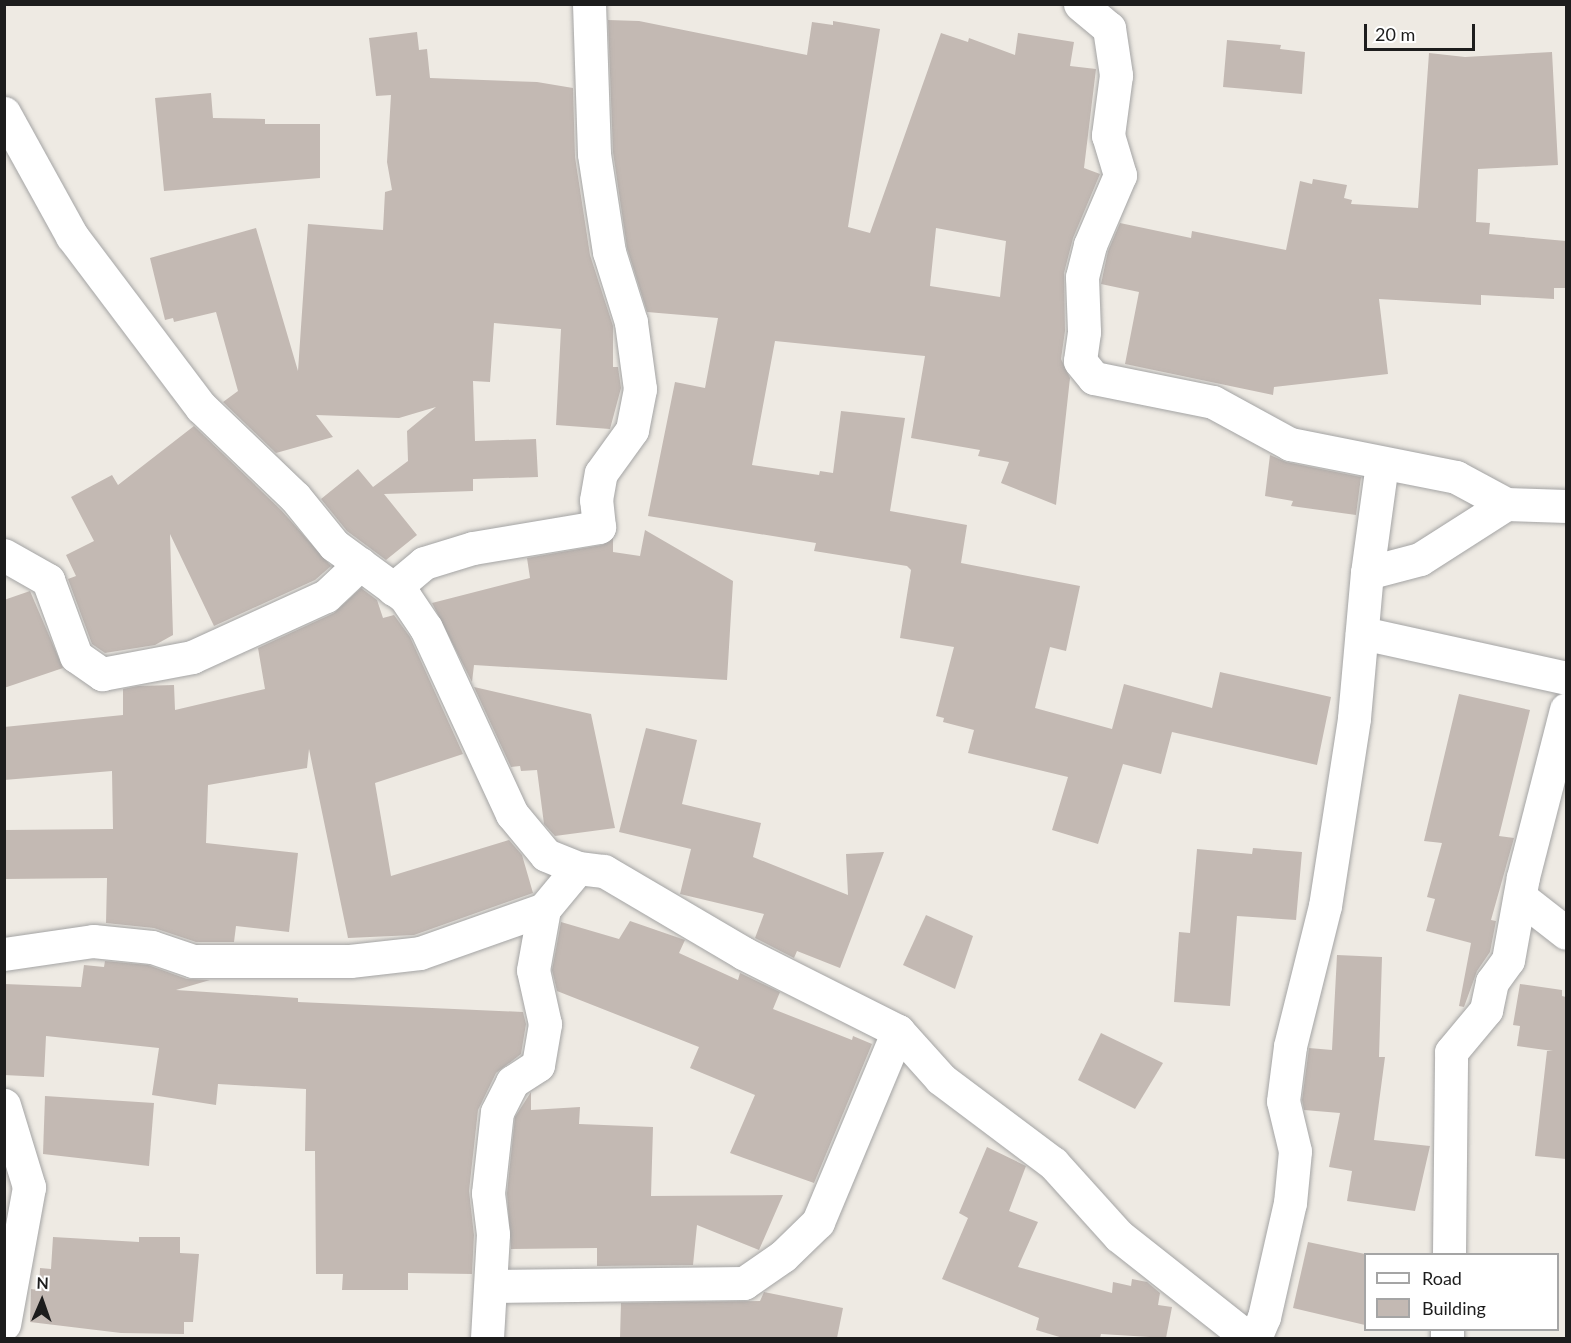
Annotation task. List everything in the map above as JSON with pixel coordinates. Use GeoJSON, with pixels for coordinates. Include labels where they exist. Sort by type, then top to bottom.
{"type":"FeatureCollection","features":[{"type":"Feature","properties":{"kind":"street"},"geometry":{"type":"LineString","coordinates":[[393,589],[424,564],[473,548],[599,527],[596,500],[601,473],[632,430],[640,389],[631,322],[609,252],[595,164],[589,4]]}},
{"type":"Feature","properties":{"kind":"street"},"geometry":{"type":"LineString","coordinates":[[1080,4],[1109,28],[1116,75],[1108,135],[1120,175],[1090,245],[1082,278],[1084,332],[1080,361],[1094,378],[1213,402],[1290,444],[1456,477],[1506,504],[1566,506]]}},
{"type":"Feature","properties":{"kind":"street"},"geometry":{"type":"LineString","coordinates":[[4,113],[72,236],[201,407],[295,497],[334,545],[405,597],[426,628],[512,814],[546,855],[578,868],[604,871],[744,953],[834,1002],[898,1031],[941,1079],[1053,1163],[1119,1236],[1248,1338]]}},
{"type":"Feature","properties":{"kind":"street"},"geometry":{"type":"LineString","coordinates":[[1256,1338],[1264,1317],[1290,1203],[1295,1151],[1283,1101],[1290,1046],[1325,906],[1354,718],[1367,573],[1382,464]]}},
{"type":"Feature","properties":{"kind":"street"},"geometry":{"type":"LineString","coordinates":[[1367,573],[1420,559],[1506,504]]}},
{"type":"Feature","properties":{"kind":"street"},"geometry":{"type":"LineString","coordinates":[[4,555],[48,580],[76,656],[102,674],[192,657],[326,596],[360,564]]}},
{"type":"Feature","properties":{"kind":"street"},"geometry":{"type":"LineString","coordinates":[[1362,633],[1566,678]]}},
{"type":"Feature","properties":{"kind":"street"},"geometry":{"type":"LineString","coordinates":[[1449,1253],[1451,1052],[1486,1010],[1492,982],[1508,960],[1520,897],[1566,709]]}},
{"type":"Feature","properties":{"kind":"street"},"geometry":{"type":"LineString","coordinates":[[487,1338],[493,1234],[488,1193],[497,1112],[512,1082],[538,1065],[545,1024],[533,986],[533,970],[544,909],[578,868]]}},
{"type":"Feature","properties":{"kind":"street"},"geometry":{"type":"LineString","coordinates":[[1520,897],[1566,933]]}},
{"type":"Feature","properties":{"kind":"street"},"geometry":{"type":"LineString","coordinates":[[4,954],[93,941],[152,947],[192,961],[350,962],[420,953],[544,909]]}},
{"type":"Feature","properties":{"kind":"street"},"geometry":{"type":"LineString","coordinates":[[491,1286],[744,1283],[783,1256],[818,1222],[898,1031]]}},
{"type":"Feature","properties":{"kind":"street"},"geometry":{"type":"LineString","coordinates":[[4,1104],[29,1187],[4,1324]]}},
{"type":"Feature","properties":{"kind":"building"},"geometry":{"type":"Polygon","coordinates":[[[608,20],[639,21],[807,55],[812,22],[833,25],[833,21],[880,29],[848,227],[870,233],[941,33],[968,42],[969,38],[1015,55],[1018,33],[1074,42],[1070,66],[1096,69],[1084,168],[1100,174],[1073,238],[1064,273],[1065,331],[1061,359],[1070,378],[1056,505],[1001,483],[1009,462],[978,456],[980,450],[911,438],[925,356],[775,341],[752,465],[819,475],[820,471],[833,473],[841,411],[905,418],[890,511],[967,525],[961,563],[1080,586],[1066,651],[1050,647],[1035,708],[1112,729],[1124,684],[1212,708],[1220,672],[1331,697],[1317,765],[1172,732],[1161,774],[1123,764],[1098,844],[1052,830],[1068,777],[968,753],[974,730],[943,722],[944,718],[936,716],[954,647],[900,638],[911,570],[907,566],[814,551],[816,543],[648,516],[675,382],[705,388],[718,318],[647,312],[627,248],[613,152],[608,20]],[[936,228],[930,286],[1000,297],[1006,241],[936,228]]]}},
{"type":"Feature","properties":{"kind":"building"},"geometry":{"type":"Polygon","coordinates":[[[417,32],[419,50],[427,49],[430,78],[537,82],[573,88],[575,157],[590,255],[613,326],[613,367],[618,367],[621,388],[610,429],[556,425],[561,329],[494,323],[490,382],[473,381],[475,441],[536,439],[538,477],[473,479],[473,491],[384,494],[417,535],[386,560],[347,531],[321,499],[358,469],[373,487],[408,461],[407,431],[436,407],[399,418],[316,415],[333,437],[276,453],[223,402],[238,391],[216,312],[174,322],[173,318],[165,320],[150,258],[256,228],[298,371],[308,224],[383,230],[385,192],[392,190],[387,162],[391,95],[376,96],[369,38],[417,32]]]}},
{"type":"Feature","properties":{"kind":"building"},"geometry":{"type":"Polygon","coordinates":[[[1227,40],[1281,45],[1280,49],[1305,52],[1302,94],[1223,87],[1227,40]]]}},
{"type":"Feature","properties":{"kind":"building"},"geometry":{"type":"Polygon","coordinates":[[[1552,52],[1558,165],[1478,169],[1476,222],[1490,223],[1489,234],[1566,241],[1566,288],[1554,288],[1554,299],[1481,295],[1481,305],[1379,299],[1388,374],[1274,387],[1273,395],[1125,364],[1139,292],[1101,284],[1108,251],[1120,223],[1191,238],[1192,231],[1286,250],[1300,181],[1312,184],[1313,179],[1347,185],[1344,198],[1352,200],[1351,204],[1418,208],[1429,53],[1465,57],[1552,52]]]}},
{"type":"Feature","properties":{"kind":"building"},"geometry":{"type":"Polygon","coordinates":[[[211,93],[213,118],[265,119],[265,124],[320,124],[320,178],[164,191],[155,98],[211,93]]]}},
{"type":"Feature","properties":{"kind":"building"},"geometry":{"type":"Polygon","coordinates":[[[194,426],[281,510],[331,566],[315,580],[214,626],[170,534],[173,635],[155,645],[105,653],[92,644],[68,579],[76,576],[66,555],[94,541],[71,497],[112,475],[118,485],[194,426]]]}},
{"type":"Feature","properties":{"kind":"building"},"geometry":{"type":"Polygon","coordinates":[[[1270,455],[1286,462],[1361,477],[1356,515],[1291,506],[1293,501],[1265,496],[1270,455]]]}},
{"type":"Feature","properties":{"kind":"building"},"geometry":{"type":"Polygon","coordinates":[[[645,530],[733,581],[727,680],[474,665],[472,682],[432,603],[530,578],[527,558],[602,545],[613,538],[613,552],[640,556],[645,530]]]}},
{"type":"Feature","properties":{"kind":"building"},"geometry":{"type":"Polygon","coordinates":[[[361,588],[377,600],[383,618],[394,615],[410,637],[463,754],[375,783],[391,876],[509,840],[522,855],[533,893],[414,935],[348,938],[309,749],[307,768],[208,785],[206,843],[298,853],[289,932],[236,926],[234,942],[196,942],[154,928],[106,923],[107,878],[4,879],[4,830],[113,829],[112,771],[4,780],[4,727],[123,715],[123,689],[138,686],[174,685],[175,710],[265,689],[258,648],[334,613],[361,588]]]}},
{"type":"Feature","properties":{"kind":"building"},"geometry":{"type":"Polygon","coordinates":[[[30,591],[63,668],[4,688],[4,600],[30,591]]]}},
{"type":"Feature","properties":{"kind":"building"},"geometry":{"type":"Polygon","coordinates":[[[474,687],[591,714],[615,828],[555,836],[544,824],[537,770],[521,771],[520,766],[511,767],[474,687]]]}},
{"type":"Feature","properties":{"kind":"building"},"geometry":{"type":"Polygon","coordinates":[[[1459,694],[1530,710],[1499,836],[1514,838],[1491,920],[1496,921],[1490,952],[1477,971],[1464,1007],[1459,1006],[1471,943],[1426,931],[1435,899],[1427,897],[1442,843],[1424,841],[1459,694]]]}},
{"type":"Feature","properties":{"kind":"building"},"geometry":{"type":"Polygon","coordinates":[[[646,728],[697,740],[682,804],[761,823],[753,857],[848,895],[846,854],[884,852],[840,968],[797,951],[794,958],[755,938],[764,914],[680,894],[691,849],[619,832],[646,728]]]}},
{"type":"Feature","properties":{"kind":"building"},"geometry":{"type":"Polygon","coordinates":[[[1253,848],[1302,852],[1296,920],[1237,916],[1230,1006],[1174,1002],[1179,932],[1190,933],[1197,849],[1252,854],[1253,848]]]}},
{"type":"Feature","properties":{"kind":"building"},"geometry":{"type":"Polygon","coordinates":[[[926,915],[973,936],[955,989],[903,965],[926,915]]]}},
{"type":"Feature","properties":{"kind":"building"},"geometry":{"type":"Polygon","coordinates":[[[630,921],[685,940],[679,953],[738,980],[740,973],[780,992],[773,1009],[852,1040],[853,1036],[872,1044],[814,1183],[730,1153],[755,1095],[690,1068],[699,1047],[557,991],[552,970],[561,922],[619,939],[630,921]]]}},
{"type":"Feature","properties":{"kind":"building"},"geometry":{"type":"Polygon","coordinates":[[[1337,955],[1382,957],[1379,1057],[1385,1057],[1374,1140],[1430,1146],[1415,1211],[1347,1201],[1352,1171],[1329,1167],[1340,1113],[1304,1110],[1302,1100],[1309,1048],[1332,1050],[1337,955]]]}},
{"type":"Feature","properties":{"kind":"building"},"geometry":{"type":"Polygon","coordinates":[[[105,961],[148,965],[187,979],[210,980],[176,990],[298,998],[298,1002],[523,1012],[526,1024],[521,1054],[496,1073],[478,1110],[469,1191],[474,1235],[472,1274],[408,1273],[408,1290],[342,1290],[343,1274],[316,1274],[315,1151],[305,1151],[306,1089],[218,1084],[216,1105],[152,1095],[159,1048],[46,1036],[44,1077],[4,1075],[4,984],[81,987],[84,965],[104,967],[105,961]]]}},
{"type":"Feature","properties":{"kind":"building"},"geometry":{"type":"Polygon","coordinates":[[[1520,984],[1562,990],[1562,996],[1566,997],[1566,1159],[1535,1156],[1547,1051],[1553,1051],[1517,1046],[1520,1026],[1513,1025],[1520,984]]]}},
{"type":"Feature","properties":{"kind":"building"},"geometry":{"type":"Polygon","coordinates":[[[1101,1033],[1163,1063],[1135,1109],[1078,1080],[1101,1033]]]}},
{"type":"Feature","properties":{"kind":"building"},"geometry":{"type":"Polygon","coordinates":[[[531,1092],[531,1110],[580,1107],[579,1124],[653,1127],[651,1196],[783,1195],[759,1250],[697,1225],[693,1265],[597,1266],[597,1248],[511,1249],[507,1193],[515,1117],[531,1092]]]}},
{"type":"Feature","properties":{"kind":"building"},"geometry":{"type":"Polygon","coordinates":[[[45,1096],[154,1103],[149,1166],[43,1154],[45,1096]]]}},
{"type":"Feature","properties":{"kind":"building"},"geometry":{"type":"Polygon","coordinates":[[[987,1147],[1026,1166],[1009,1211],[1038,1222],[1018,1267],[1112,1293],[1113,1282],[1131,1286],[1132,1279],[1147,1282],[1160,1293],[1158,1305],[1172,1307],[1166,1338],[1101,1334],[1100,1338],[1063,1338],[1036,1330],[1039,1318],[942,1279],[968,1218],[959,1213],[987,1147]]]}},
{"type":"Feature","properties":{"kind":"building"},"geometry":{"type":"Polygon","coordinates":[[[53,1237],[139,1242],[139,1237],[180,1237],[180,1253],[199,1254],[193,1322],[184,1322],[184,1334],[121,1333],[30,1322],[31,1289],[39,1290],[40,1268],[51,1269],[53,1237]]]}},
{"type":"Feature","properties":{"kind":"building"},"geometry":{"type":"Polygon","coordinates":[[[1308,1242],[1364,1254],[1364,1325],[1293,1308],[1308,1242]]]}},
{"type":"Feature","properties":{"kind":"building"},"geometry":{"type":"Polygon","coordinates":[[[764,1292],[843,1308],[837,1338],[620,1338],[621,1303],[760,1301],[764,1292]]]}}]}
